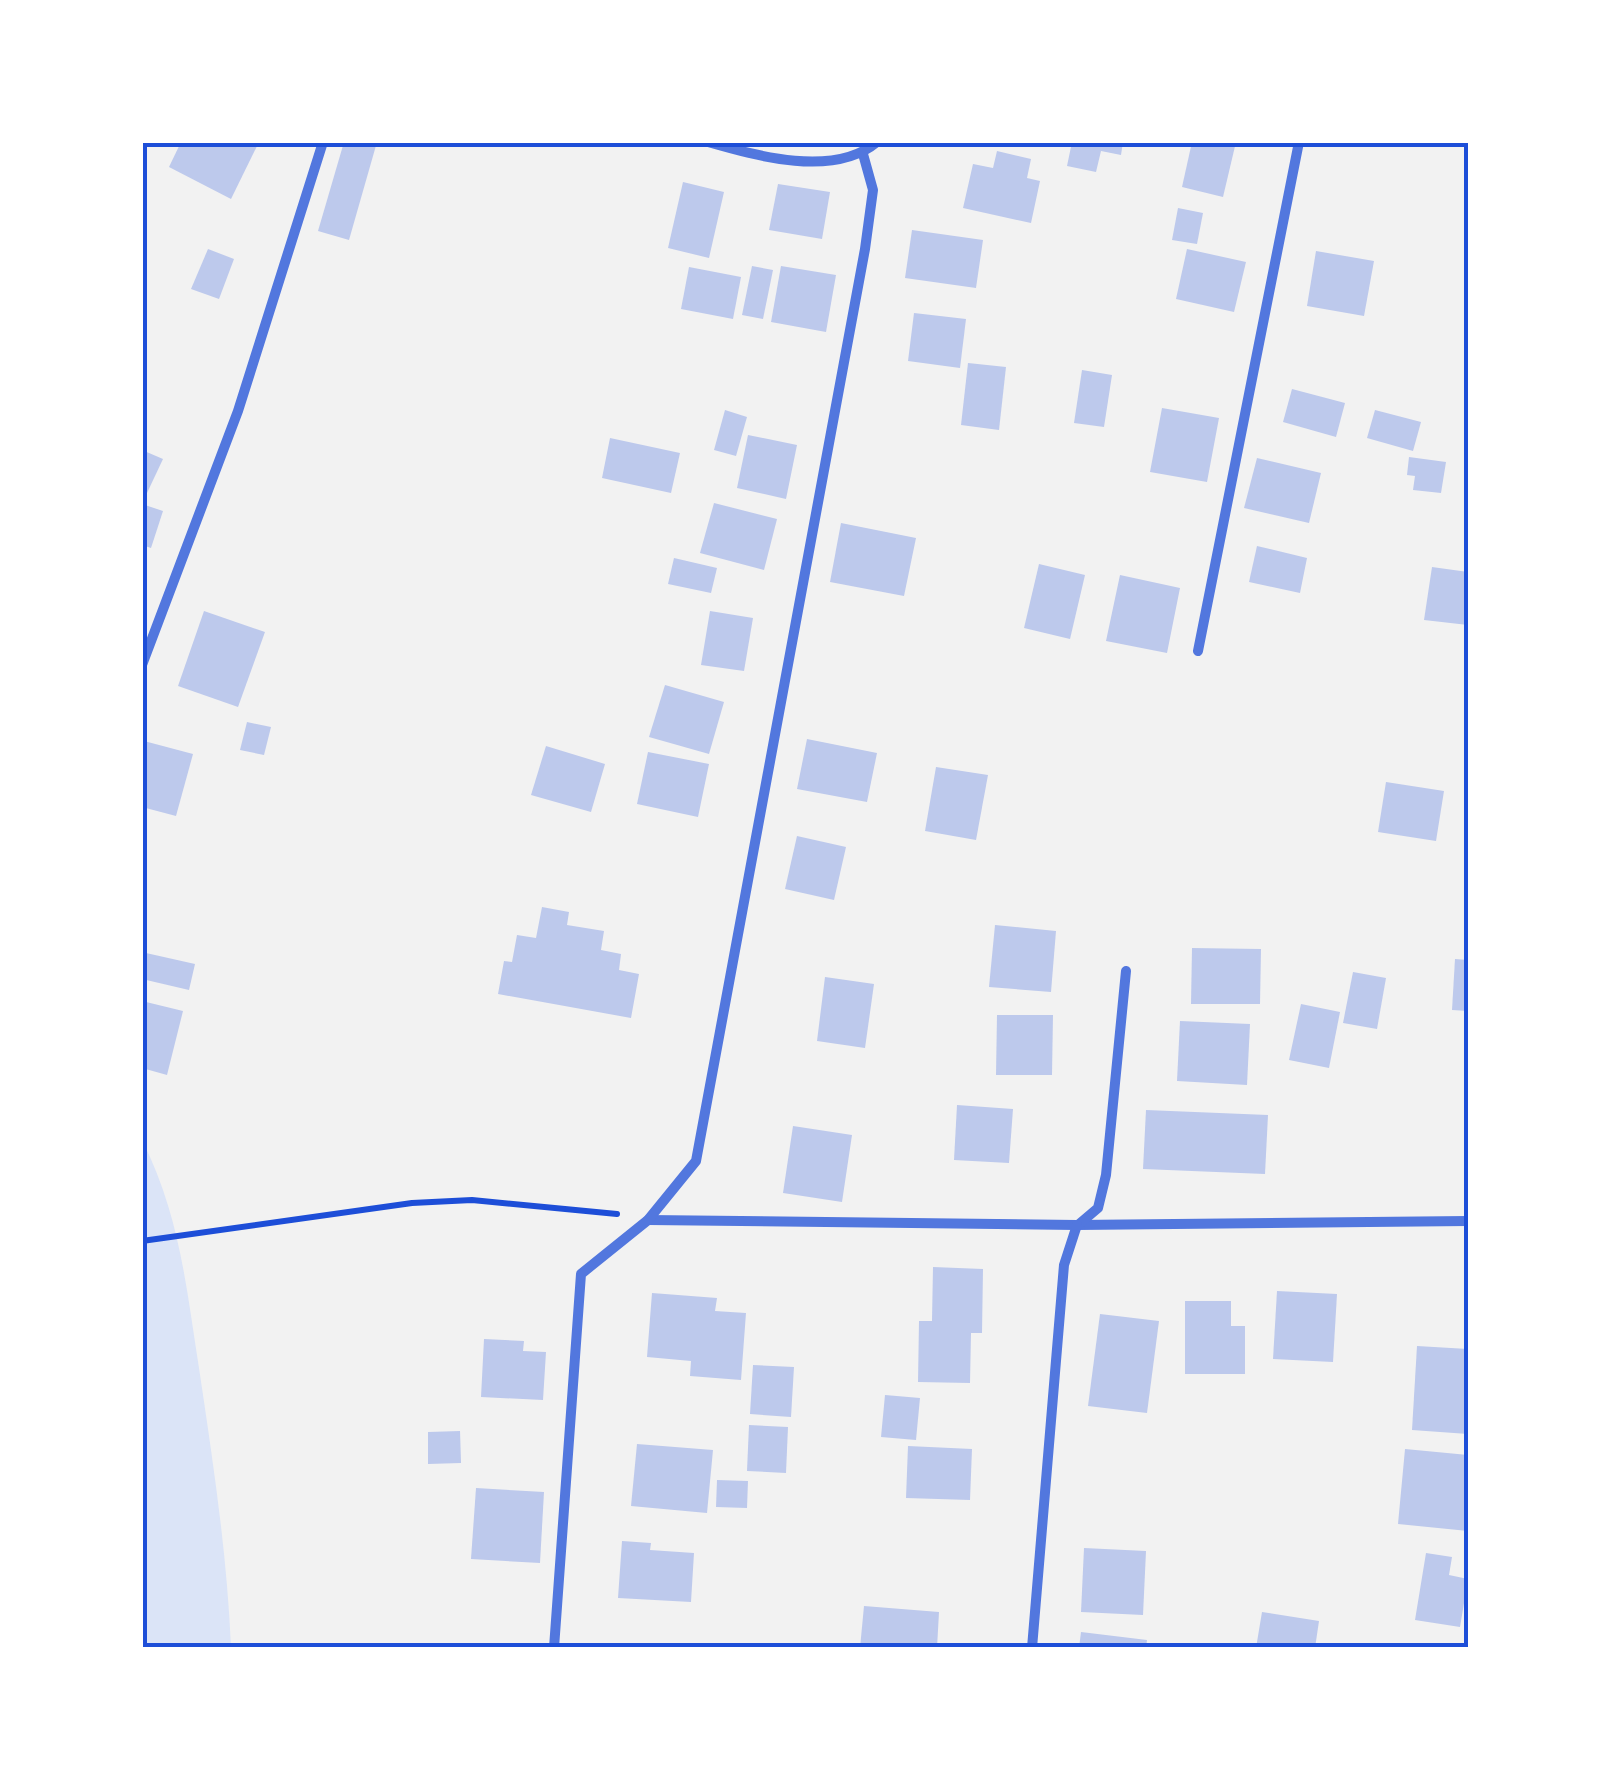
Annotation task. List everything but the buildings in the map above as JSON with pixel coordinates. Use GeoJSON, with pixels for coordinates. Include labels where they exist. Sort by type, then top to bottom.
{"type":"FeatureCollection","features":[{"type":"Feature","properties":{"kind":"street"},"geometry":{"type":"LineString","coordinates":[[142,665],[238,411],[323,142]]}},
{"type":"Feature","properties":{"kind":"street"},"geometry":{"type":"LineString","coordinates":[[708,142],[753,155],[824,161],[863,154],[877,142]]}},
{"type":"Feature","properties":{"kind":"street"},"geometry":{"type":"LineString","coordinates":[[1198,651],[1300,142]]}},
{"type":"Feature","properties":{"kind":"street"},"geometry":{"type":"LineString","coordinates":[[554,1648],[581,1274],[648,1220],[696,1161],[865,249],[873,190],[863,154]]}},
{"type":"Feature","properties":{"kind":"street"},"geometry":{"type":"LineString","coordinates":[[1032,1648],[1064,1265],[1077,1225],[1098,1208],[1106,1175],[1114,1127],[1126,971]]}},
{"type":"Feature","properties":{"kind":"street"},"geometry":{"type":"LineString","coordinates":[[648,1220],[1077,1225],[1468,1221]]}},
{"type":"Feature","properties":{"kind":"path"},"geometry":{"type":"LineString","coordinates":[[142,1241],[412,1203],[472,1200],[648,1220]]}},
{"type":"Feature","properties":{"kind":"shaded area"},"geometry":{"type":"Polygon","coordinates":[[[142,1140],[165,1196],[185,1280],[219,1508],[231,1647],[143,1647],[142,1140]]]}}]}
